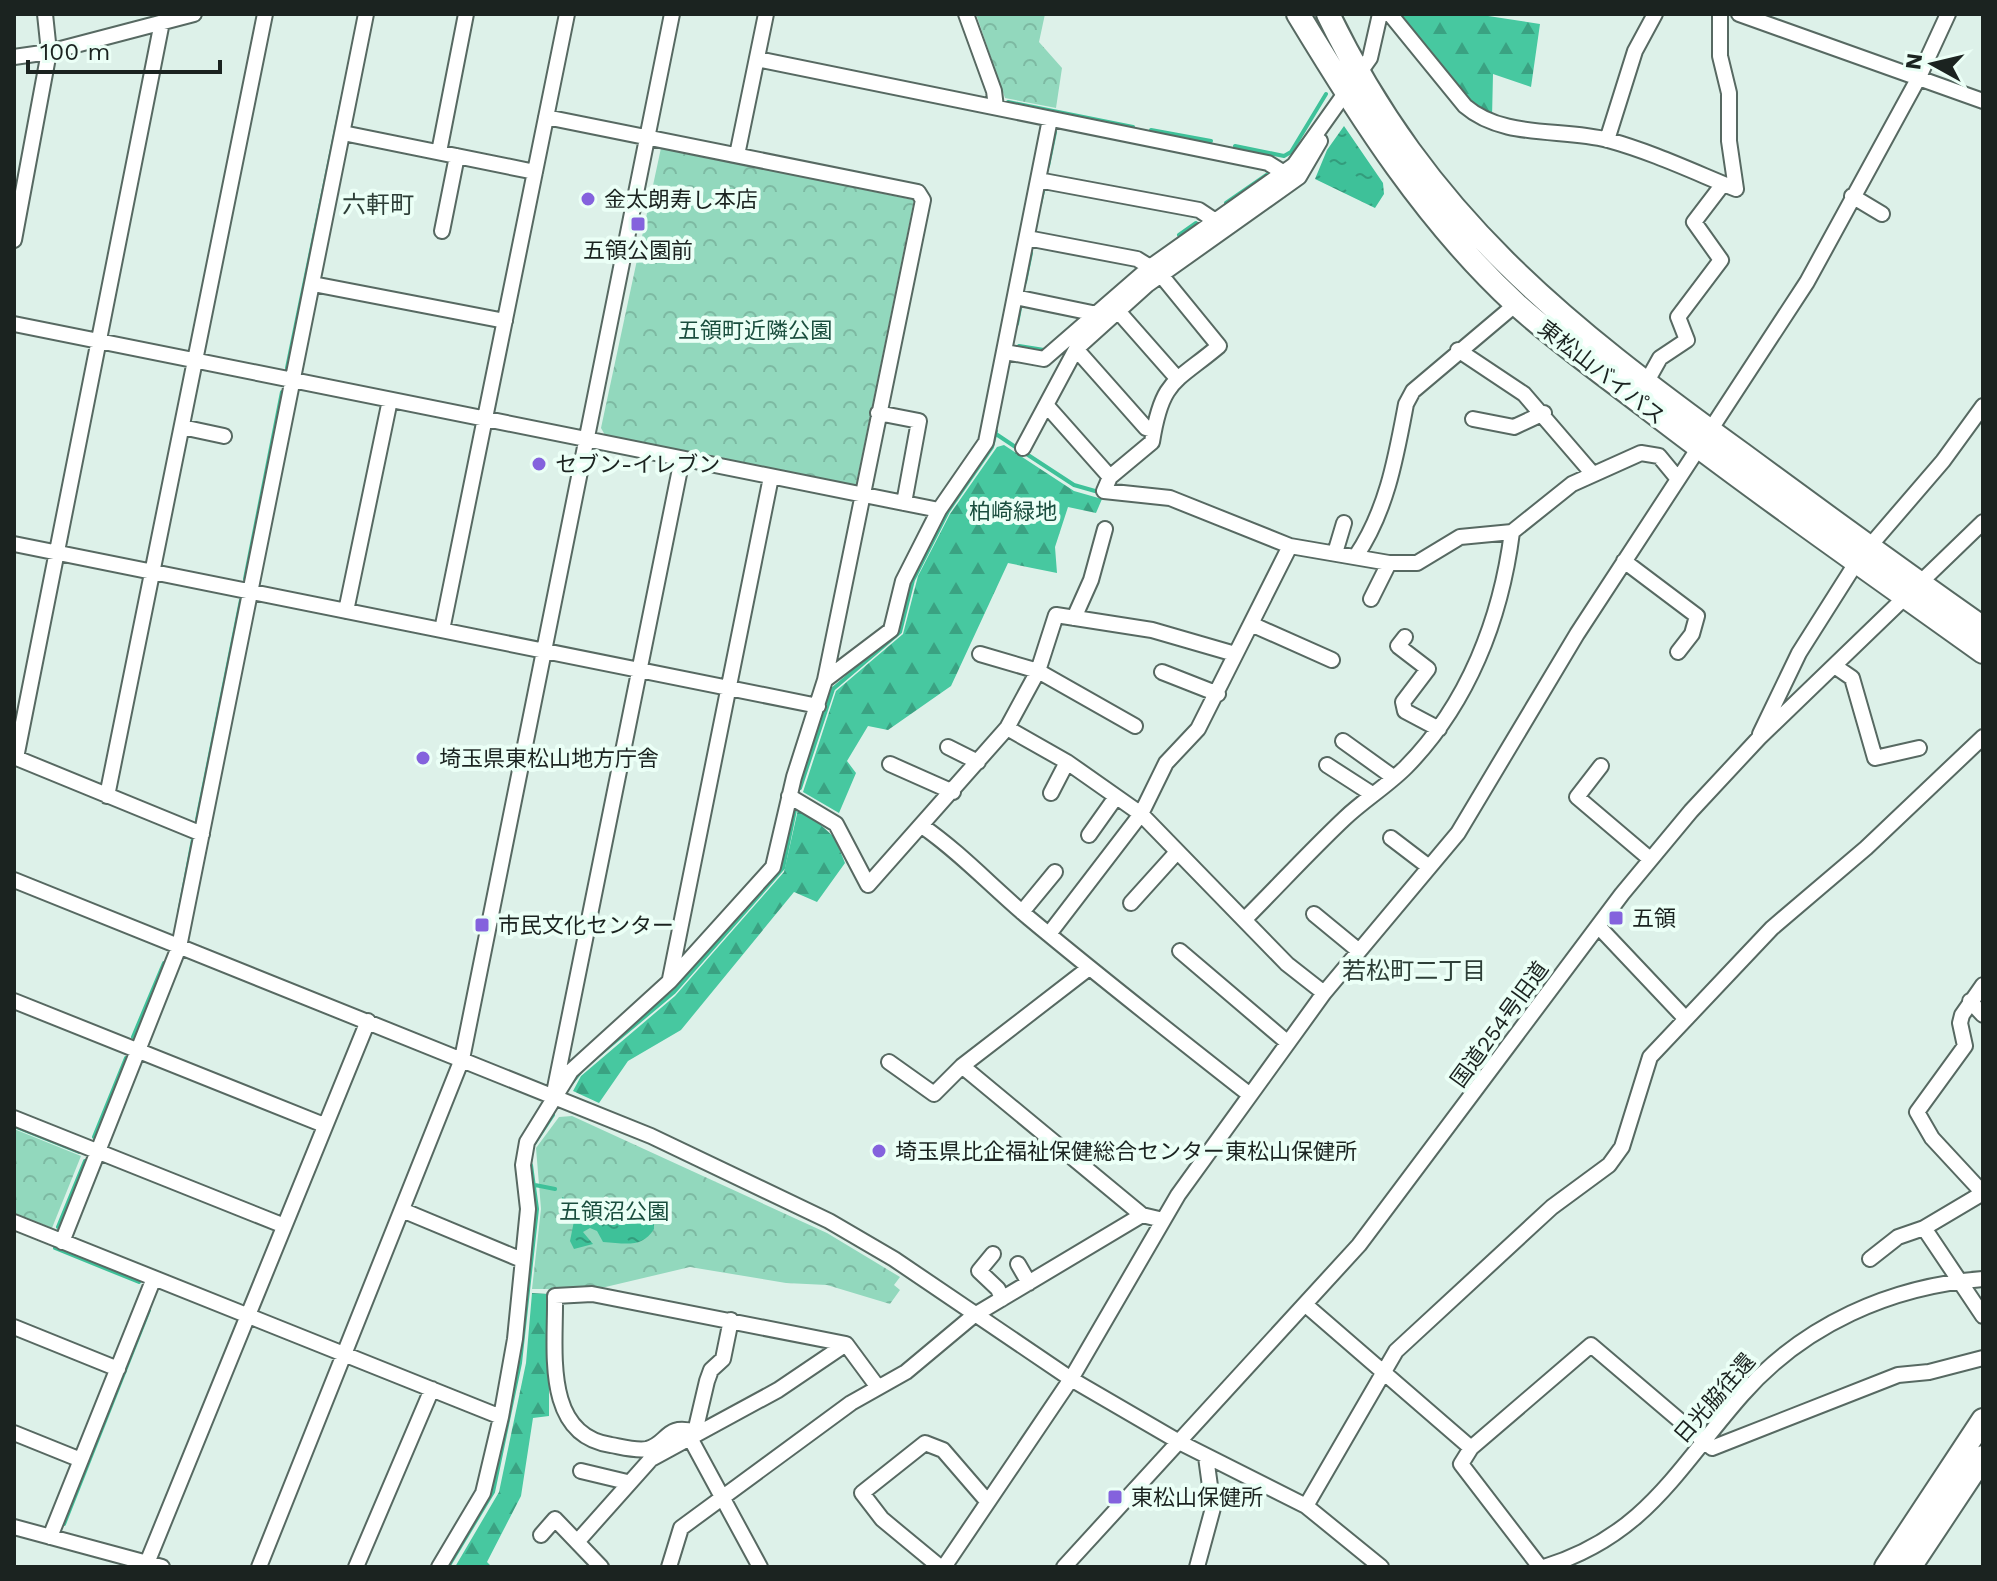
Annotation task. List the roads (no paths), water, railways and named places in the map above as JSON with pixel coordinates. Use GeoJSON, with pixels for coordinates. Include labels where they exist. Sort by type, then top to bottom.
{"type":"FeatureCollection","features":[{"type":"Feature","properties":{"kind":"highway","name":"東松山バイパス"},"geometry":{"type":"LineString","coordinates":[[1298,14],[1438,191],[1484,243],[1558,314],[1646,383],[1704,439]]}},
{"type":"Feature","properties":{"kind":"highway","name":"東松山バイパス"},"geometry":{"type":"LineString","coordinates":[[1328,14],[1352,84],[1428,208],[1516,304],[1911,590],[1982,646]]}},
{"type":"Feature","properties":{"kind":"highway"},"geometry":{"type":"LineString","coordinates":[[1886,1567],[1983,1420]]}},
{"type":"Feature","properties":{"kind":"highway"},"geometry":{"type":"LineString","coordinates":[[1910,1567],[1983,1457]]}},
{"type":"Feature","properties":{"kind":"street"},"geometry":{"type":"LineString","coordinates":[[14,240],[49,52],[45,14]]}},
{"type":"Feature","properties":{"kind":"street"},"geometry":{"type":"LineString","coordinates":[[14,57],[49,52],[194,14]]}},
{"type":"Feature","properties":{"kind":"street"},"geometry":{"type":"LineString","coordinates":[[107,796],[265,14]]}},
{"type":"Feature","properties":{"kind":"street"},"geometry":{"type":"LineString","coordinates":[[62,1242],[179,947],[366,14]]}},
{"type":"Feature","properties":{"kind":"street"},"geometry":{"type":"LineString","coordinates":[[439,152],[466,14]]}},
{"type":"Feature","properties":{"kind":"street"},"geometry":{"type":"LineString","coordinates":[[442,630],[567,14]]}},
{"type":"Feature","properties":{"kind":"street"},"geometry":{"type":"LineString","coordinates":[[259,1567],[462,1059],[672,14]]}},
{"type":"Feature","properties":{"kind":"street"},"geometry":{"type":"LineString","coordinates":[[737,155],[766,14]]}},
{"type":"Feature","properties":{"kind":"street"},"geometry":{"type":"LineString","coordinates":[[966,14],[994,91],[996,107]]}},
{"type":"Feature","properties":{"kind":"street"},"geometry":{"type":"LineString","coordinates":[[1023,448],[1076,349],[1214,220],[1284,173],[1370,58],[1380,14]]}},
{"type":"Feature","properties":{"kind":"street"},"geometry":{"type":"LineString","coordinates":[[1390,14],[1465,106],[1480,119],[1507,127],[1607,140],[1736,189],[1729,141],[1729,93],[1720,56],[1720,14]]}},
{"type":"Feature","properties":{"kind":"street"},"geometry":{"type":"LineString","coordinates":[[1607,140],[1635,51],[1655,14]]}},
{"type":"Feature","properties":{"kind":"street"},"geometry":{"type":"LineString","coordinates":[[1739,14],[1983,101]]}},
{"type":"Feature","properties":{"kind":"street"},"geometry":{"type":"LineString","coordinates":[[987,1501],[943,1450],[925,1443],[862,1493],[882,1519],[942,1567],[1071,1379],[1163,1220],[1250,1095],[1324,993],[1458,833],[1577,634],[1807,282],[1918,79],[1948,14]]}},
{"type":"Feature","properties":{"kind":"street"},"geometry":{"type":"LineString","coordinates":[[162,22],[15,757],[202,834]]}},
{"type":"Feature","properties":{"kind":"street"},"geometry":{"type":"LineString","coordinates":[[757,59],[1268,163],[1284,173]]}},
{"type":"Feature","properties":{"kind":"street"},"geometry":{"type":"LineString","coordinates":[[1044,359],[1097,314],[1156,271],[1299,177],[1330,124],[1329,113]]}},
{"type":"Feature","properties":{"kind":"street"},"geometry":{"type":"LineString","coordinates":[[439,1567],[483,1493],[501,1417],[515,1339],[528,1209],[523,1154],[553,1097],[571,1071],[670,981],[773,867],[789,796],[825,680],[922,195],[546,117]]}},
{"type":"Feature","properties":{"kind":"street"},"geometry":{"type":"LineString","coordinates":[[825,680],[891,630],[903,581],[939,510],[986,442],[1050,119]]}},
{"type":"Feature","properties":{"kind":"street"},"geometry":{"type":"LineString","coordinates":[[343,133],[535,172]]}},
{"type":"Feature","properties":{"kind":"street"},"geometry":{"type":"LineString","coordinates":[[442,231],[457,156]]}},
{"type":"Feature","properties":{"kind":"street"},"geometry":{"type":"LineString","coordinates":[[1038,180],[1199,210],[1214,220]]}},
{"type":"Feature","properties":{"kind":"street"},"geometry":{"type":"LineString","coordinates":[[1646,383],[1660,358],[1687,340],[1678,317],[1721,260],[1694,222],[1723,184]]}},
{"type":"Feature","properties":{"kind":"street"},"geometry":{"type":"LineString","coordinates":[[1852,196],[1882,214]]}},
{"type":"Feature","properties":{"kind":"street"},"geometry":{"type":"LineString","coordinates":[[1027,238],[1137,259],[1156,271],[1219,346],[1176,377],[1157,413],[1152,442],[1110,477],[1104,491],[1170,498],[1290,546],[1389,563],[1417,563],[1460,537],[1512,532],[1572,484],[1641,453],[1651,452],[1678,479]]}},
{"type":"Feature","properties":{"kind":"street"},"geometry":{"type":"LineString","coordinates":[[313,284],[505,321]]}},
{"type":"Feature","properties":{"kind":"street"},"geometry":{"type":"LineString","coordinates":[[1015,297],[1097,314]]}},
{"type":"Feature","properties":{"kind":"street"},"geometry":{"type":"LineString","coordinates":[[1356,556],[1370,535],[1384,502],[1406,404],[1413,391],[1516,304]]}},
{"type":"Feature","properties":{"kind":"street"},"geometry":{"type":"LineString","coordinates":[[1117,310],[1176,377]]}},
{"type":"Feature","properties":{"kind":"street"},"geometry":{"type":"LineString","coordinates":[[14,324],[939,510]]}},
{"type":"Feature","properties":{"kind":"street"},"geometry":{"type":"LineString","coordinates":[[1076,349],[1146,428],[1153,430]]}},
{"type":"Feature","properties":{"kind":"street"},"geometry":{"type":"LineString","coordinates":[[1458,350],[1524,394],[1544,413],[1592,473]]}},
{"type":"Feature","properties":{"kind":"street"},"geometry":{"type":"LineString","coordinates":[[1005,352],[1069,364]]}},
{"type":"Feature","properties":{"kind":"street"},"geometry":{"type":"LineString","coordinates":[[346,611],[390,400]]}},
{"type":"Feature","properties":{"kind":"street"},"geometry":{"type":"LineString","coordinates":[[1047,406],[1110,477]]}},
{"type":"Feature","properties":{"kind":"street"},"geometry":{"type":"LineString","coordinates":[[1759,738],[1768,711],[1799,653],[1862,555],[1943,461],[1983,406]]}},
{"type":"Feature","properties":{"kind":"street"},"geometry":{"type":"LineString","coordinates":[[878,413],[919,421],[904,503]]}},
{"type":"Feature","properties":{"kind":"street"},"geometry":{"type":"LineString","coordinates":[[1473,419],[1514,427],[1544,413]]}},
{"type":"Feature","properties":{"kind":"street"},"geometry":{"type":"LineString","coordinates":[[182,427],[224,436]]}},
{"type":"Feature","properties":{"kind":"street"},"geometry":{"type":"LineString","coordinates":[[553,1097],[682,459]]}},
{"type":"Feature","properties":{"kind":"street"},"geometry":{"type":"LineString","coordinates":[[670,981],[771,477]]}},
{"type":"Feature","properties":{"kind":"street","name":"国道254号旧道"},"geometry":{"type":"LineString","coordinates":[[1064,1567],[1307,1306],[1409,1182],[1650,859],[1759,738],[1983,522]]}},
{"type":"Feature","properties":{"kind":"street"},"geometry":{"type":"LineString","coordinates":[[1335,553],[1344,523]]}},
{"type":"Feature","properties":{"kind":"street"},"geometry":{"type":"LineString","coordinates":[[1074,618],[1091,580],[1105,529]]}},
{"type":"Feature","properties":{"kind":"street"},"geometry":{"type":"LineString","coordinates":[[1246,918],[1439,729],[1481,652],[1506,576],[1512,532]]}},
{"type":"Feature","properties":{"kind":"street"},"geometry":{"type":"LineString","coordinates":[[14,544],[818,706]]}},
{"type":"Feature","properties":{"kind":"street"},"geometry":{"type":"LineString","coordinates":[[1049,934],[1141,814],[1166,763],[1198,729],[1290,546]]}},
{"type":"Feature","properties":{"kind":"street"},"geometry":{"type":"LineString","coordinates":[[1624,561],[1697,616],[1692,634],[1678,652]]}},
{"type":"Feature","properties":{"kind":"street"},"geometry":{"type":"LineString","coordinates":[[1371,599],[1389,563]]}},
{"type":"Feature","properties":{"kind":"street"},"geometry":{"type":"LineString","coordinates":[[789,796],[836,824],[868,885],[1007,728],[1038,671],[1056,615],[1152,630],[1235,654]]}},
{"type":"Feature","properties":{"kind":"street"},"geometry":{"type":"LineString","coordinates":[[1251,624],[1332,660]]}},
{"type":"Feature","properties":{"kind":"street"},"geometry":{"type":"LineString","coordinates":[[1405,637],[1398,646],[1428,669],[1403,702],[1405,711],[1439,729]]}},
{"type":"Feature","properties":{"kind":"street"},"geometry":{"type":"LineString","coordinates":[[980,654],[1038,671],[1135,726]]}},
{"type":"Feature","properties":{"kind":"street"},"geometry":{"type":"LineString","coordinates":[[1836,667],[1852,678],[1875,758],[1919,748]]}},
{"type":"Feature","properties":{"kind":"street"},"geometry":{"type":"LineString","coordinates":[[1162,672],[1218,694]]}},
{"type":"Feature","properties":{"kind":"street"},"geometry":{"type":"LineString","coordinates":[[1007,728],[1067,762],[1141,814],[1246,918],[1287,964],[1324,993]]}},
{"type":"Feature","properties":{"kind":"street"},"geometry":{"type":"LineString","coordinates":[[1306,1506],[1396,1351],[1552,1207],[1609,1165],[1622,1147],[1650,1057],[1772,928],[1866,848],[1983,737]]}},
{"type":"Feature","properties":{"kind":"street"},"geometry":{"type":"LineString","coordinates":[[1343,741],[1393,777]]}},
{"type":"Feature","properties":{"kind":"street"},"geometry":{"type":"LineString","coordinates":[[948,747],[978,762]]}},
{"type":"Feature","properties":{"kind":"street"},"geometry":{"type":"LineString","coordinates":[[1051,793],[1067,762]]}},
{"type":"Feature","properties":{"kind":"street"},"geometry":{"type":"LineString","coordinates":[[890,764],[953,792]]}},
{"type":"Feature","properties":{"kind":"street"},"geometry":{"type":"LineString","coordinates":[[1327,765],[1372,794]]}},
{"type":"Feature","properties":{"kind":"street"},"geometry":{"type":"LineString","coordinates":[[1601,766],[1577,797],[1650,859]]}},
{"type":"Feature","properties":{"kind":"street"},"geometry":{"type":"LineString","coordinates":[[1089,835],[1116,797]]}},
{"type":"Feature","properties":{"kind":"street"},"geometry":{"type":"LineString","coordinates":[[922,826],[960,852],[985,881],[1250,1095]]}},
{"type":"Feature","properties":{"kind":"street"},"geometry":{"type":"LineString","coordinates":[[1391,838],[1429,867]]}},
{"type":"Feature","properties":{"kind":"street"},"geometry":{"type":"LineString","coordinates":[[1131,903],[1177,852]]}},
{"type":"Feature","properties":{"kind":"street"},"geometry":{"type":"LineString","coordinates":[[1022,912],[1055,872]]}},
{"type":"Feature","properties":{"kind":"street"},"geometry":{"type":"LineString","coordinates":[[14,880],[651,1136],[829,1221],[894,1259],[973,1316],[1071,1379],[1206,1457],[1306,1506],[1381,1567]]}},
{"type":"Feature","properties":{"kind":"street"},"geometry":{"type":"LineString","coordinates":[[1314,914],[1359,951]]}},
{"type":"Feature","properties":{"kind":"street"},"geometry":{"type":"LineString","coordinates":[[1598,926],[1685,1018]]}},
{"type":"Feature","properties":{"kind":"street"},"geometry":{"type":"LineString","coordinates":[[1180,951],[1288,1043]]}},
{"type":"Feature","properties":{"kind":"street"},"geometry":{"type":"LineString","coordinates":[[889,1062],[934,1094],[962,1066],[1089,968]]}},
{"type":"Feature","properties":{"kind":"street"},"geometry":{"type":"LineString","coordinates":[[1870,1259],[1898,1237],[1924,1228],[1983,1193],[1932,1138],[1917,1112],[1965,1046],[1960,1023],[1970,1001],[1983,985]]}},
{"type":"Feature","properties":{"kind":"street"},"geometry":{"type":"LineString","coordinates":[[14,1001],[324,1125]]}},
{"type":"Feature","properties":{"kind":"street"},"geometry":{"type":"LineString","coordinates":[[1970,1001],[1983,1015]]}},
{"type":"Feature","properties":{"kind":"street"},"geometry":{"type":"LineString","coordinates":[[14,1527],[154,1565],[246,1316],[368,1021]]}},
{"type":"Feature","properties":{"kind":"street"},"geometry":{"type":"LineString","coordinates":[[962,1066],[1142,1215],[1163,1220]]}},
{"type":"Feature","properties":{"kind":"street"},"geometry":{"type":"LineString","coordinates":[[14,1118],[282,1225]]}},
{"type":"Feature","properties":{"kind":"street"},"geometry":{"type":"LineString","coordinates":[[402,1210],[522,1260]]}},
{"type":"Feature","properties":{"kind":"street"},"geometry":{"type":"LineString","coordinates":[[669,1567],[681,1528],[877,1386],[906,1372],[973,1316],[1142,1215]]}},
{"type":"Feature","properties":{"kind":"street"},"geometry":{"type":"LineString","coordinates":[[14,1222],[501,1417]]}},
{"type":"Feature","properties":{"kind":"street"},"geometry":{"type":"LineString","coordinates":[[1924,1228],[1983,1316]]}},
{"type":"Feature","properties":{"kind":"street"},"geometry":{"type":"LineString","coordinates":[[993,1254],[979,1271],[998,1289],[1002,1299]]}},
{"type":"Feature","properties":{"kind":"street"},"geometry":{"type":"LineString","coordinates":[[1018,1264],[1029,1283]]}},
{"type":"Feature","properties":{"kind":"street"},"geometry":{"type":"LineString","coordinates":[[50,1537],[154,1278]]}},
{"type":"Feature","properties":{"kind":"street","name":"日光脇往還"},"geometry":{"type":"LineString","coordinates":[[1542,1567],[1567,1564],[1629,1524],[1706,1442],[1743,1393],[1807,1337],[1843,1315],[1879,1301],[1960,1281],[1983,1279]]}},
{"type":"Feature","properties":{"kind":"street"},"geometry":{"type":"LineString","coordinates":[[760,1567],[692,1434],[685,1429],[667,1433],[651,1448],[641,1449],[584,1439],[561,1408],[555,1296],[592,1294],[846,1344],[877,1386]]}},
{"type":"Feature","properties":{"kind":"street"},"geometry":{"type":"LineString","coordinates":[[1307,1306],[1471,1448]]}},
{"type":"Feature","properties":{"kind":"street"},"geometry":{"type":"LineString","coordinates":[[692,1434],[711,1370],[723,1359],[731,1320]]}},
{"type":"Feature","properties":{"kind":"street"},"geometry":{"type":"LineString","coordinates":[[14,1327],[118,1369]]}},
{"type":"Feature","properties":{"kind":"street"},"geometry":{"type":"LineString","coordinates":[[577,1542],[627,1482],[651,1459],[778,1390],[846,1344]]}},
{"type":"Feature","properties":{"kind":"street"},"geometry":{"type":"LineString","coordinates":[[1542,1567],[1461,1464],[1471,1448],[1591,1345],[1712,1448],[1898,1375],[1929,1372],[1983,1358]]}},
{"type":"Feature","properties":{"kind":"street"},"geometry":{"type":"LineString","coordinates":[[356,1567],[432,1389]]}},
{"type":"Feature","properties":{"kind":"street"},"geometry":{"type":"LineString","coordinates":[[14,1433],[81,1460]]}},
{"type":"Feature","properties":{"kind":"street"},"geometry":{"type":"LineString","coordinates":[[1197,1567],[1213,1508],[1206,1457]]}},
{"type":"Feature","properties":{"kind":"street"},"geometry":{"type":"LineString","coordinates":[[581,1471],[627,1482]]}},
{"type":"Feature","properties":{"kind":"street"},"geometry":{"type":"LineString","coordinates":[[541,1535],[555,1519],[601,1567]]}},
{"type":"Feature","properties":{"kind":"water"},"geometry":{"type":"Polygon","coordinates":[[[1344,126],[1383,183],[1384,194],[1375,208],[1315,179],[1327,150],[1344,126]]]}},
{"type":"Feature","properties":{"kind":"water"},"geometry":{"type":"Polygon","coordinates":[[[562,1197],[603,1216],[648,1211],[654,1217],[654,1229],[644,1240],[625,1244],[603,1242],[597,1231],[590,1228],[583,1232],[593,1244],[574,1249],[570,1241],[575,1216],[562,1205],[562,1197]]]}},
{"type":"Feature","properties":{"kind":"waterway"},"geometry":{"type":"LineString","coordinates":[[1235,146],[1284,156],[1291,152],[1326,94]]}},
{"type":"Feature","properties":{"kind":"waterway"},"geometry":{"type":"LineString","coordinates":[[287,368],[342,100]]}},
{"type":"Feature","properties":{"kind":"waterway"},"geometry":{"type":"LineString","coordinates":[[1008,102],[1133,127]]}},
{"type":"Feature","properties":{"kind":"waterway"},"geometry":{"type":"LineString","coordinates":[[1151,130],[1211,141]]}},
{"type":"Feature","properties":{"kind":"waterway"},"geometry":{"type":"LineString","coordinates":[[1048,166],[1055,132]]}},
{"type":"Feature","properties":{"kind":"waterway"},"geometry":{"type":"LineString","coordinates":[[1226,203],[1268,174]]}},
{"type":"Feature","properties":{"kind":"waterway"},"geometry":{"type":"LineString","coordinates":[[1040,204],[1043,191]]}},
{"type":"Feature","properties":{"kind":"waterway"},"geometry":{"type":"LineString","coordinates":[[1179,235],[1196,223]]}},
{"type":"Feature","properties":{"kind":"waterway"},"geometry":{"type":"LineString","coordinates":[[1025,282],[1031,253]]}},
{"type":"Feature","properties":{"kind":"waterway"},"geometry":{"type":"LineString","coordinates":[[1017,324],[1020,308]]}},
{"type":"Feature","properties":{"kind":"waterway"},"geometry":{"type":"LineString","coordinates":[[1019,346],[1044,350]]}},
{"type":"Feature","properties":{"kind":"waterway"},"geometry":{"type":"LineString","coordinates":[[245,579],[282,392]]}},
{"type":"Feature","properties":{"kind":"waterway"},"geometry":{"type":"LineString","coordinates":[[800,788],[833,689],[900,632],[913,580],[948,511],[992,447],[996,431]]}},
{"type":"Feature","properties":{"kind":"waterway"},"geometry":{"type":"LineString","coordinates":[[996,434],[1017,448]]}},
{"type":"Feature","properties":{"kind":"waterway"},"geometry":{"type":"LineString","coordinates":[[1025,453],[1074,485],[1095,491]]}},
{"type":"Feature","properties":{"kind":"waterway"},"geometry":{"type":"LineString","coordinates":[[197,820],[241,600]]}},
{"type":"Feature","properties":{"kind":"waterway"},"geometry":{"type":"LineString","coordinates":[[587,1065],[674,992],[783,868],[796,805]]}},
{"type":"Feature","properties":{"kind":"waterway"},"geometry":{"type":"LineString","coordinates":[[179,913],[193,839]]}},
{"type":"Feature","properties":{"kind":"waterway"},"geometry":{"type":"LineString","coordinates":[[133,1037],[164,963]]}},
{"type":"Feature","properties":{"kind":"waterway"},"geometry":{"type":"LineString","coordinates":[[94,1137],[126,1058]]}},
{"type":"Feature","properties":{"kind":"waterway"},"geometry":{"type":"LineString","coordinates":[[570,1085],[581,1071]]}},
{"type":"Feature","properties":{"kind":"waterway"},"geometry":{"type":"LineString","coordinates":[[534,1144],[553,1115]]}},
{"type":"Feature","properties":{"kind":"waterway"},"geometry":{"type":"LineString","coordinates":[[14,1126],[79,1152]]}},
{"type":"Feature","properties":{"kind":"waterway"},"geometry":{"type":"LineString","coordinates":[[58,1227],[85,1161]]}},
{"type":"Feature","properties":{"kind":"waterway"},"geometry":{"type":"LineString","coordinates":[[448,1567],[493,1492],[520,1363],[537,1209],[531,1165]]}},
{"type":"Feature","properties":{"kind":"waterway"},"geometry":{"type":"LineString","coordinates":[[535,1185],[555,1189]]}},
{"type":"Feature","properties":{"kind":"waterway"},"geometry":{"type":"LineString","coordinates":[[55,1248],[139,1282]]}},
{"type":"Feature","properties":{"kind":"waterway"},"geometry":{"type":"LineString","coordinates":[[64,1524],[149,1310]]}},
{"type":"Feature","properties":{"kind":"place","name":"金太朗寿し本店"},"geometry":{"type":"Point","coordinates":[588,199]}},
{"type":"Feature","properties":{"kind":"place","name":"五領公園前"},"geometry":{"type":"Point","coordinates":[638,224]}},
{"type":"Feature","properties":{"kind":"place","name":"セブン-イレブン"},"geometry":{"type":"Point","coordinates":[539,464]}},
{"type":"Feature","properties":{"kind":"place","name":"埼玉県東松山地方庁舎"},"geometry":{"type":"Point","coordinates":[423,758]}},
{"type":"Feature","properties":{"kind":"place","name":"五領"},"geometry":{"type":"Point","coordinates":[1616,918]}},
{"type":"Feature","properties":{"kind":"place","name":"市民文化センター"},"geometry":{"type":"Point","coordinates":[482,925]}},
{"type":"Feature","properties":{"kind":"place","name":"埼玉県比企福祉保健総合センター東松山保健所"},"geometry":{"type":"Point","coordinates":[879,1151]}},
{"type":"Feature","properties":{"kind":"place","name":"東松山保健所"},"geometry":{"type":"Point","coordinates":[1115,1497]}},
{"type":"Feature","properties":{"kind":"district","name":"六軒町"},"geometry":{"type":"Point","coordinates":[378,205]}},
{"type":"Feature","properties":{"kind":"district","name":"若松町二丁目"},"geometry":{"type":"Point","coordinates":[1414,971]}},
{"type":"Feature","properties":{"kind":"park label","name":"五領町近隣公園"},"geometry":{"type":"Point","coordinates":[755,330]}},
{"type":"Feature","properties":{"kind":"park label","name":"柏崎緑地"},"geometry":{"type":"Point","coordinates":[1013,511]}},
{"type":"Feature","properties":{"kind":"park label","name":"五領沼公園"},"geometry":{"type":"Point","coordinates":[614,1211]}}]}
